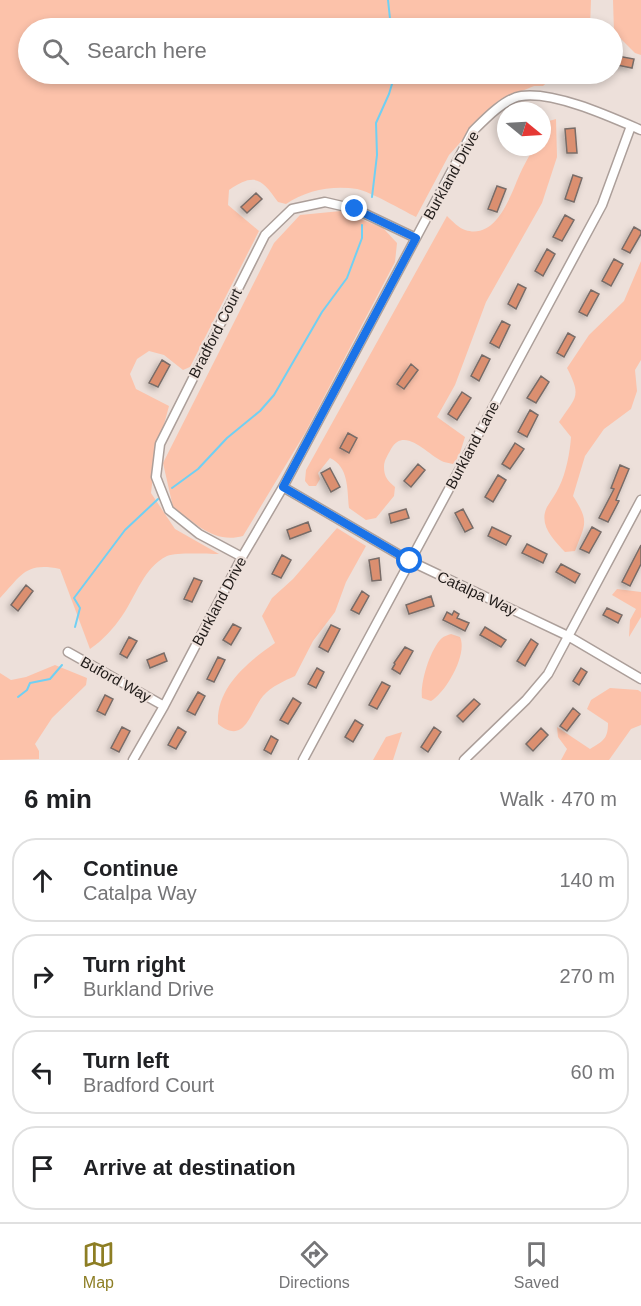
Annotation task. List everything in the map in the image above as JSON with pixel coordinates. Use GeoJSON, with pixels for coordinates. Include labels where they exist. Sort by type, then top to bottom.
{"type":"FeatureCollection","features":[{"type":"Feature","properties":{"kind":"street","name":"Burkland Drive"},"geometry":{"type":"LineString","coordinates":[[133,760],[242,557],[283,487],[473,131],[495,110],[520,96],[555,97],[641,130]]}},
{"type":"Feature","properties":{"kind":"street","name":"Burkland Lane"},"geometry":{"type":"LineString","coordinates":[[303,760],[602,205],[631,126]]}},
{"type":"Feature","properties":{"kind":"street","name":"Bradford Court"},"geometry":{"type":"LineString","coordinates":[[242,557],[199,534],[169,510],[156,477],[159,444],[265,235],[292,209],[325,202],[355,209],[416,238]]}},
{"type":"Feature","properties":{"kind":"street","name":"Catalpa Way"},"geometry":{"type":"LineString","coordinates":[[283,487],[410,561],[568,636],[641,678]]}},
{"type":"Feature","properties":{"kind":"street"},"geometry":{"type":"LineString","coordinates":[[464,760],[526,700],[548,675],[641,500]]}},
{"type":"Feature","properties":{"kind":"street","name":"Buford Way"},"geometry":{"type":"LineString","coordinates":[[68,652],[164,706]]}},
{"type":"Feature","properties":{"kind":"shaded area"},"geometry":{"type":"Polygon","coordinates":[[[0,0],[591,0],[590,18],[18,18],[18,84],[545,84],[534,86],[497,102],[449,155],[416,217],[357,189],[320,190],[302,195],[286,204],[278,202],[262,183],[257,181],[245,181],[229,190],[228,205],[259,231],[190,367],[183,370],[164,355],[149,351],[137,359],[130,374],[136,389],[169,406],[155,458],[151,493],[175,529],[219,554],[178,554],[167,556],[159,561],[146,575],[115,625],[90,649],[60,569],[39,567],[19,577],[0,598],[0,0]]]}},
{"type":"Feature","properties":{"kind":"shaded area"},"geometry":{"type":"Polygon","coordinates":[[[613,0],[641,0],[641,55],[635,53],[623,41],[623,18],[614,18],[613,0]]]}},
{"type":"Feature","properties":{"kind":"shaded area"},"geometry":{"type":"Polygon","coordinates":[[[556,119],[557,157],[542,203],[486,302],[455,385],[437,417],[465,437],[459,456],[453,464],[446,463],[410,441],[397,442],[387,455],[384,467],[387,478],[395,487],[394,496],[376,518],[366,520],[349,508],[346,479],[336,462],[330,458],[318,473],[320,479],[316,486],[309,486],[305,481],[306,470],[447,216],[465,230],[485,229],[493,223],[506,205],[529,156],[551,156],[551,120],[556,119]]]}},
{"type":"Feature","properties":{"kind":"shaded area"},"geometry":{"type":"Polygon","coordinates":[[[341,211],[383,228],[397,243],[395,262],[305,433],[243,536],[233,538],[214,535],[173,507],[163,463],[274,243],[300,215],[341,211]]]}},
{"type":"Feature","properties":{"kind":"shaded area"},"geometry":{"type":"Polygon","coordinates":[[[641,261],[641,360],[635,370],[637,391],[631,409],[604,429],[585,456],[573,496],[584,518],[583,529],[575,551],[565,552],[548,532],[544,520],[547,507],[564,475],[570,449],[571,437],[559,422],[573,402],[576,391],[567,368],[589,335],[624,301],[641,261]]]}},
{"type":"Feature","properties":{"kind":"shaded area"},"geometry":{"type":"Polygon","coordinates":[[[337,528],[366,546],[346,582],[335,612],[313,641],[295,676],[267,692],[241,729],[227,730],[218,724],[222,698],[228,687],[254,658],[275,643],[262,616],[272,598],[293,579],[337,528]]]}},
{"type":"Feature","properties":{"kind":"shaded area"},"geometry":{"type":"Polygon","coordinates":[[[617,589],[641,592],[641,617],[629,637],[630,620],[636,609],[612,595],[617,589]]]}},
{"type":"Feature","properties":{"kind":"shaded area"},"geometry":{"type":"Polygon","coordinates":[[[451,634],[460,637],[462,644],[454,672],[443,690],[431,701],[422,698],[430,658],[442,638],[451,634]]]}},
{"type":"Feature","properties":{"kind":"shaded area"},"geometry":{"type":"Polygon","coordinates":[[[55,665],[87,678],[86,685],[52,718],[35,744],[39,751],[39,759],[0,760],[0,673],[11,680],[26,677],[55,665]]]}},
{"type":"Feature","properties":{"kind":"shaded area"},"geometry":{"type":"Polygon","coordinates":[[[610,688],[641,692],[641,725],[631,729],[609,760],[561,760],[567,749],[558,737],[557,727],[590,749],[604,739],[608,723],[587,709],[591,700],[610,688]]]}},
{"type":"Feature","properties":{"kind":"shaded area"},"geometry":{"type":"Polygon","coordinates":[[[402,732],[393,760],[373,760],[386,737],[402,732]]]}},
{"type":"Feature","properties":{"kind":"building"},"geometry":{"type":"Polygon","coordinates":[[[623,57],[634,59],[632,68],[623,66],[623,57]]]}},
{"type":"Feature","properties":{"kind":"building"},"geometry":{"type":"Polygon","coordinates":[[[575,128],[577,153],[567,153],[565,129],[575,128]]]}},
{"type":"Feature","properties":{"kind":"building"},"geometry":{"type":"Polygon","coordinates":[[[573,175],[582,178],[574,202],[565,199],[573,175]]]}},
{"type":"Feature","properties":{"kind":"building"},"geometry":{"type":"Polygon","coordinates":[[[497,186],[506,189],[497,212],[488,209],[497,186]]]}},
{"type":"Feature","properties":{"kind":"building"},"geometry":{"type":"Polygon","coordinates":[[[256,193],[262,199],[247,213],[241,207],[256,193]]]}},
{"type":"Feature","properties":{"kind":"building"},"geometry":{"type":"Polygon","coordinates":[[[565,215],[574,220],[562,241],[553,237],[565,215]]]}},
{"type":"Feature","properties":{"kind":"building"},"geometry":{"type":"Polygon","coordinates":[[[634,227],[641,231],[641,234],[630,253],[622,249],[634,227]]]}},
{"type":"Feature","properties":{"kind":"building"},"geometry":{"type":"Polygon","coordinates":[[[547,249],[555,254],[543,276],[535,271],[547,249]]]}},
{"type":"Feature","properties":{"kind":"building"},"geometry":{"type":"Polygon","coordinates":[[[614,259],[623,264],[611,286],[602,281],[614,259]]]}},
{"type":"Feature","properties":{"kind":"building"},"geometry":{"type":"Polygon","coordinates":[[[518,284],[526,288],[516,309],[508,304],[518,284]]]}},
{"type":"Feature","properties":{"kind":"building"},"geometry":{"type":"Polygon","coordinates":[[[591,290],[599,294],[587,316],[579,312],[591,290]]]}},
{"type":"Feature","properties":{"kind":"building"},"geometry":{"type":"Polygon","coordinates":[[[502,321],[510,325],[499,348],[490,343],[502,321]]]}},
{"type":"Feature","properties":{"kind":"building"},"geometry":{"type":"Polygon","coordinates":[[[568,333],[575,337],[564,357],[557,353],[568,333]]]}},
{"type":"Feature","properties":{"kind":"building"},"geometry":{"type":"Polygon","coordinates":[[[482,355],[490,359],[479,381],[471,376],[482,355]]]}},
{"type":"Feature","properties":{"kind":"building"},"geometry":{"type":"Polygon","coordinates":[[[162,360],[170,365],[158,387],[149,383],[162,360]]]}},
{"type":"Feature","properties":{"kind":"building"},"geometry":{"type":"Polygon","coordinates":[[[411,364],[418,370],[404,389],[397,384],[411,364]]]}},
{"type":"Feature","properties":{"kind":"building"},"geometry":{"type":"Polygon","coordinates":[[[541,376],[549,382],[536,403],[527,398],[541,376]]]}},
{"type":"Feature","properties":{"kind":"building"},"geometry":{"type":"Polygon","coordinates":[[[462,392],[471,398],[457,420],[448,414],[462,392]]]}},
{"type":"Feature","properties":{"kind":"building"},"geometry":{"type":"Polygon","coordinates":[[[530,410],[538,415],[527,437],[518,432],[530,410]]]}},
{"type":"Feature","properties":{"kind":"building"},"geometry":{"type":"Polygon","coordinates":[[[348,433],[357,438],[349,453],[340,448],[348,433]]]}},
{"type":"Feature","properties":{"kind":"building"},"geometry":{"type":"Polygon","coordinates":[[[515,443],[524,449],[510,469],[502,464],[515,443]]]}},
{"type":"Feature","properties":{"kind":"building"},"geometry":{"type":"Polygon","coordinates":[[[418,464],[425,470],[411,487],[404,481],[418,464]]]}},
{"type":"Feature","properties":{"kind":"building"},"geometry":{"type":"Polygon","coordinates":[[[620,465],[629,469],[616,500],[619,501],[608,522],[599,518],[614,489],[611,488],[620,465]]]}},
{"type":"Feature","properties":{"kind":"building"},"geometry":{"type":"Polygon","coordinates":[[[330,468],[340,487],[331,492],[321,473],[330,468]]]}},
{"type":"Feature","properties":{"kind":"building"},"geometry":{"type":"Polygon","coordinates":[[[498,475],[506,480],[493,502],[485,497],[498,475]]]}},
{"type":"Feature","properties":{"kind":"building"},"geometry":{"type":"Polygon","coordinates":[[[406,509],[409,518],[391,523],[389,514],[406,509]]]}},
{"type":"Feature","properties":{"kind":"building"},"geometry":{"type":"Polygon","coordinates":[[[463,509],[473,528],[465,532],[455,513],[463,509]]]}},
{"type":"Feature","properties":{"kind":"building"},"geometry":{"type":"Polygon","coordinates":[[[308,522],[311,531],[290,539],[287,530],[308,522]]]}},
{"type":"Feature","properties":{"kind":"building"},"geometry":{"type":"Polygon","coordinates":[[[492,527],[511,536],[506,545],[488,536],[492,527]]]}},
{"type":"Feature","properties":{"kind":"building"},"geometry":{"type":"Polygon","coordinates":[[[592,527],[601,532],[589,553],[580,549],[592,527]]]}},
{"type":"Feature","properties":{"kind":"building"},"geometry":{"type":"Polygon","coordinates":[[[527,544],[547,554],[543,563],[522,553],[527,544]]]}},
{"type":"Feature","properties":{"kind":"building"},"geometry":{"type":"Polygon","coordinates":[[[641,545],[641,564],[630,586],[622,582],[641,545]]]}},
{"type":"Feature","properties":{"kind":"building"},"geometry":{"type":"Polygon","coordinates":[[[282,555],[291,560],[281,578],[272,574],[282,555]]]}},
{"type":"Feature","properties":{"kind":"building"},"geometry":{"type":"Polygon","coordinates":[[[379,558],[381,580],[372,581],[369,560],[379,558]]]}},
{"type":"Feature","properties":{"kind":"building"},"geometry":{"type":"Polygon","coordinates":[[[561,564],[580,574],[575,583],[556,572],[561,564]]]}},
{"type":"Feature","properties":{"kind":"building"},"geometry":{"type":"Polygon","coordinates":[[[194,578],[202,581],[192,602],[184,599],[194,578]]]}},
{"type":"Feature","properties":{"kind":"building"},"geometry":{"type":"Polygon","coordinates":[[[26,585],[33,591],[18,611],[11,605],[26,585]]]}},
{"type":"Feature","properties":{"kind":"building"},"geometry":{"type":"Polygon","coordinates":[[[362,591],[369,596],[359,614],[351,610],[362,591]]]}},
{"type":"Feature","properties":{"kind":"building"},"geometry":{"type":"Polygon","coordinates":[[[431,596],[434,606],[409,614],[406,605],[431,596]]]}},
{"type":"Feature","properties":{"kind":"building"},"geometry":{"type":"Polygon","coordinates":[[[607,608],[622,615],[618,623],[603,615],[607,608]]]}},
{"type":"Feature","properties":{"kind":"building"},"geometry":{"type":"Polygon","coordinates":[[[454,611],[459,614],[457,618],[469,623],[465,631],[443,620],[447,612],[452,615],[454,611]]]}},
{"type":"Feature","properties":{"kind":"building"},"geometry":{"type":"Polygon","coordinates":[[[233,624],[241,628],[231,645],[223,640],[233,624]]]}},
{"type":"Feature","properties":{"kind":"building"},"geometry":{"type":"Polygon","coordinates":[[[331,625],[340,629],[328,652],[319,647],[331,625]]]}},
{"type":"Feature","properties":{"kind":"building"},"geometry":{"type":"Polygon","coordinates":[[[485,627],[506,640],[501,647],[480,635],[485,627]]]}},
{"type":"Feature","properties":{"kind":"building"},"geometry":{"type":"Polygon","coordinates":[[[129,637],[137,641],[127,658],[120,654],[129,637]]]}},
{"type":"Feature","properties":{"kind":"building"},"geometry":{"type":"Polygon","coordinates":[[[531,639],[538,644],[525,666],[517,661],[531,639]]]}},
{"type":"Feature","properties":{"kind":"building"},"geometry":{"type":"Polygon","coordinates":[[[405,647],[413,651],[400,674],[392,669],[405,647]]]}},
{"type":"Feature","properties":{"kind":"building"},"geometry":{"type":"Polygon","coordinates":[[[164,653],[167,661],[150,668],[147,660],[164,653]]]}},
{"type":"Feature","properties":{"kind":"building"},"geometry":{"type":"Polygon","coordinates":[[[218,657],[225,660],[214,682],[207,679],[218,657]]]}},
{"type":"Feature","properties":{"kind":"building"},"geometry":{"type":"Polygon","coordinates":[[[317,668],[324,672],[316,688],[308,684],[317,668]]]}},
{"type":"Feature","properties":{"kind":"building"},"geometry":{"type":"Polygon","coordinates":[[[581,668],[587,672],[579,685],[573,681],[581,668]]]}},
{"type":"Feature","properties":{"kind":"building"},"geometry":{"type":"Polygon","coordinates":[[[382,682],[390,686],[377,709],[369,705],[382,682]]]}},
{"type":"Feature","properties":{"kind":"building"},"geometry":{"type":"Polygon","coordinates":[[[198,692],[205,696],[195,715],[187,711],[198,692]]]}},
{"type":"Feature","properties":{"kind":"building"},"geometry":{"type":"Polygon","coordinates":[[[105,695],[113,699],[105,715],[97,711],[105,695]]]}},
{"type":"Feature","properties":{"kind":"building"},"geometry":{"type":"Polygon","coordinates":[[[293,698],[301,703],[288,724],[280,720],[293,698]]]}},
{"type":"Feature","properties":{"kind":"building"},"geometry":{"type":"Polygon","coordinates":[[[474,699],[480,704],[463,722],[457,716],[474,699]]]}},
{"type":"Feature","properties":{"kind":"building"},"geometry":{"type":"Polygon","coordinates":[[[573,708],[580,714],[567,731],[560,726],[573,708]]]}},
{"type":"Feature","properties":{"kind":"building"},"geometry":{"type":"Polygon","coordinates":[[[355,720],[363,725],[353,742],[345,737],[355,720]]]}},
{"type":"Feature","properties":{"kind":"building"},"geometry":{"type":"Polygon","coordinates":[[[122,727],[130,731],[119,752],[111,748],[122,727]]]}},
{"type":"Feature","properties":{"kind":"building"},"geometry":{"type":"Polygon","coordinates":[[[178,727],[186,732],[176,749],[168,745],[178,727]]]}},
{"type":"Feature","properties":{"kind":"building"},"geometry":{"type":"Polygon","coordinates":[[[434,727],[441,732],[428,752],[421,747],[434,727]]]}},
{"type":"Feature","properties":{"kind":"building"},"geometry":{"type":"Polygon","coordinates":[[[541,728],[548,735],[533,751],[526,744],[541,728]]]}},
{"type":"Feature","properties":{"kind":"building"},"geometry":{"type":"Polygon","coordinates":[[[271,736],[278,740],[271,754],[264,750],[271,736]]]}},
{"type":"Feature","properties":{"kind":"waterway"},"geometry":{"type":"LineString","coordinates":[[388,0],[390,18]]}},
{"type":"Feature","properties":{"kind":"waterway"},"geometry":{"type":"LineString","coordinates":[[372,197],[377,155],[376,123],[392,84]]}},
{"type":"Feature","properties":{"kind":"waterway"},"geometry":{"type":"LineString","coordinates":[[172,488],[198,469],[227,438],[260,411],[274,395],[322,312],[347,278],[362,238],[362,225]]}},
{"type":"Feature","properties":{"kind":"waterway"},"geometry":{"type":"LineString","coordinates":[[75,627],[80,608],[74,598],[125,530],[158,499]]}},
{"type":"Feature","properties":{"kind":"waterway"},"geometry":{"type":"LineString","coordinates":[[18,697],[27,690],[30,683],[50,679],[62,665]]}},
{"type":"Feature","properties":{"kind":"route"},"geometry":{"type":"LineString","coordinates":[[355,209],[416,238],[283,487],[410,561]]}}]}
